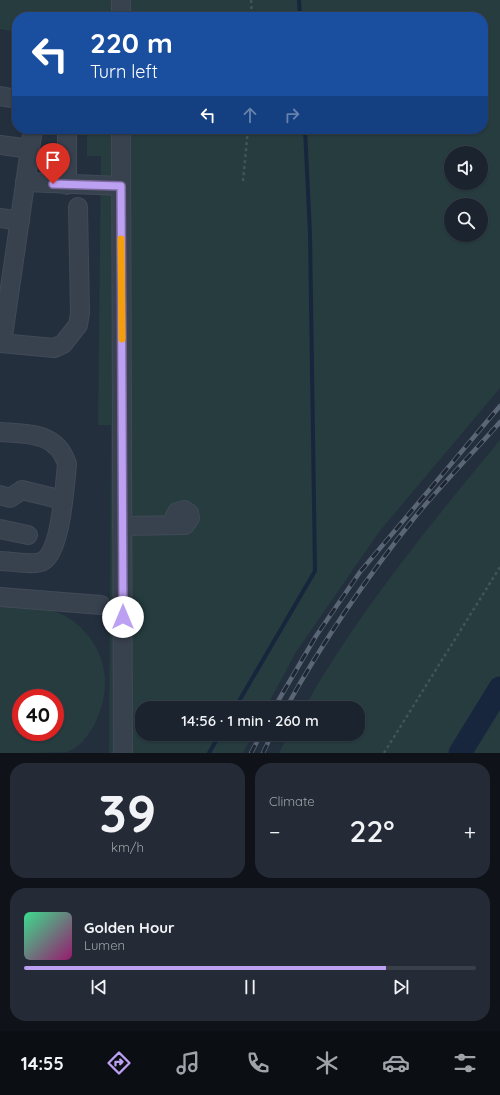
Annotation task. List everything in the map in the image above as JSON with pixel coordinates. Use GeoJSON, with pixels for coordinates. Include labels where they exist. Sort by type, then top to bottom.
{"type":"FeatureCollection","features":[{"type":"Feature","properties":{"kind":"street"},"geometry":{"type":"LineString","coordinates":[[121,0],[121,12]]}},
{"type":"Feature","properties":{"kind":"street"},"geometry":{"type":"LineString","coordinates":[[0,96],[12,97]]}},
{"type":"Feature","properties":{"kind":"street"},"geometry":{"type":"LineString","coordinates":[[32,134],[1,343],[54,348],[63,344],[78,325],[80,313],[78,207]]}},
{"type":"Feature","properties":{"kind":"street"},"geometry":{"type":"LineString","coordinates":[[67,134],[67,185]]}},
{"type":"Feature","properties":{"kind":"street"},"geometry":{"type":"LineString","coordinates":[[121,134],[123,753]]}},
{"type":"Feature","properties":{"kind":"street"},"geometry":{"type":"LineString","coordinates":[[0,144],[30,149]]}},
{"type":"Feature","properties":{"kind":"street"},"geometry":{"type":"LineString","coordinates":[[25,182],[67,185],[121,186]]}},
{"type":"Feature","properties":{"kind":"street"},"geometry":{"type":"LineString","coordinates":[[0,218],[20,221]]}},
{"type":"Feature","properties":{"kind":"street"},"geometry":{"type":"LineString","coordinates":[[0,432],[41,436],[57,446],[64,455],[67,464],[63,500],[54,547],[44,561],[38,563],[0,561]]}},
{"type":"Feature","properties":{"kind":"street"},"geometry":{"type":"LineString","coordinates":[[0,496],[10,498],[22,490],[63,500]]}},
{"type":"Feature","properties":{"kind":"street"},"geometry":{"type":"LineString","coordinates":[[122,526],[171,525]]}},
{"type":"Feature","properties":{"kind":"street"},"geometry":{"type":"LineString","coordinates":[[0,529],[28,535]]}},
{"type":"Feature","properties":{"kind":"street"},"geometry":{"type":"LineString","coordinates":[[0,597],[102,604]]}},
{"type":"Feature","properties":{"kind":"path"},"geometry":{"type":"LineString","coordinates":[[251,0],[252,12]]}},
{"type":"Feature","properties":{"kind":"path"},"geometry":{"type":"LineString","coordinates":[[243,181],[248,134]]}},
{"type":"Feature","properties":{"kind":"path"},"geometry":{"type":"LineString","coordinates":[[384,753],[500,567]]}},
{"type":"Feature","properties":{"kind":"green space"},"geometry":{"type":"Polygon","coordinates":[[[0,0],[500,0],[500,388],[379,532],[296,652],[270,701],[135,701],[135,741],[249,741],[243,753],[109,753],[111,425],[98,425],[101,156],[87,156],[87,134],[488,134],[488,12],[12,12],[12,31],[0,29],[0,0]]]}},
{"type":"Feature","properties":{"kind":"green space"},"geometry":{"type":"Polygon","coordinates":[[[500,440],[500,753],[279,753],[285,741],[365,741],[365,701],[308,701],[325,672],[371,603],[447,504],[500,440]]]}},
{"type":"Feature","properties":{"kind":"green space"},"geometry":{"type":"Polygon","coordinates":[[[0,604],[47,609],[73,621],[84,631],[93,643],[100,656],[104,669],[104,697],[94,725],[86,737],[79,745],[67,752],[0,753],[0,604]]]}},
{"type":"Feature","properties":{"kind":"waterway"},"geometry":{"type":"LineString","coordinates":[[299,0],[300,12]]}},
{"type":"Feature","properties":{"kind":"waterway"},"geometry":{"type":"LineString","coordinates":[[239,701],[315,571],[310,234],[305,134]]}},
{"type":"Feature","properties":{"kind":"waterway"},"geometry":{"type":"LineString","coordinates":[[460,753],[500,688]]}},
{"type":"Feature","properties":{"kind":"waterway"},"geometry":{"type":"LineString","coordinates":[[209,753],[216,741]]}},
{"type":"Feature","properties":{"kind":"railway"},"geometry":{"type":"LineString","coordinates":[[278,701],[316,636],[360,572],[500,406]]}},
{"type":"Feature","properties":{"kind":"railway"},"geometry":{"type":"LineString","coordinates":[[290,701],[330,634],[397,540],[425,505],[500,422]]}},
{"type":"Feature","properties":{"kind":"railway"},"geometry":{"type":"LineString","coordinates":[[251,753],[257,741]]}},
{"type":"Feature","properties":{"kind":"railway"},"geometry":{"type":"LineString","coordinates":[[263,753],[269,741]]}},
{"type":"Feature","properties":{"kind":"slow traffic"},"geometry":{"type":"LineString","coordinates":[[121,239],[122,339]]}},
{"type":"Feature","properties":{"kind":"route"},"geometry":{"type":"LineString","coordinates":[[53,184],[121,186],[123,617]]}}]}
